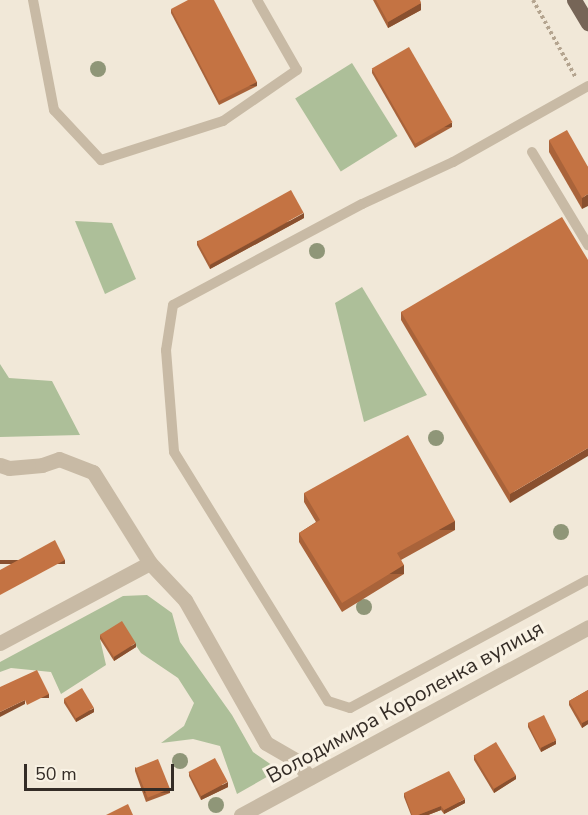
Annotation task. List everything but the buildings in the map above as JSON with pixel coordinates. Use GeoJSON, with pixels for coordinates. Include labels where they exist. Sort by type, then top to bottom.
{"type":"FeatureCollection","features":[{"type":"Feature","properties":{"kind":"main road"},"geometry":{"type":"LineString","coordinates":[[574,0],[588,23]]}},
{"type":"Feature","properties":{"kind":"street"},"geometry":{"type":"LineString","coordinates":[[0,465],[31,466],[59,459],[93,472],[150,563],[185,600],[266,743],[295,760],[310,778]]}},
{"type":"Feature","properties":{"kind":"street"},"geometry":{"type":"LineString","coordinates":[[0,643],[150,563]]}},
{"type":"Feature","properties":{"kind":"street","name":"Володимира Короленка вулиця"},"geometry":{"type":"LineString","coordinates":[[241,815],[588,627]]}},
{"type":"Feature","properties":{"kind":"lane"},"geometry":{"type":"LineString","coordinates":[[33,0],[54,110],[100,160],[223,121],[297,70],[257,0]]}},
{"type":"Feature","properties":{"kind":"lane"},"geometry":{"type":"LineString","coordinates":[[585,88],[453,162],[362,204],[173,305],[166,350],[174,452],[328,701],[350,708],[588,580]]}},
{"type":"Feature","properties":{"kind":"lane"},"geometry":{"type":"LineString","coordinates":[[532,152],[588,245]]}},
{"type":"Feature","properties":{"kind":"path"},"geometry":{"type":"LineString","coordinates":[[532,0],[585,88]]}},
{"type":"Feature","properties":{"kind":"green space"},"geometry":{"type":"Polygon","coordinates":[[[352,63],[398,136],[341,171],[295,99],[352,63]]]}},
{"type":"Feature","properties":{"kind":"green space"},"geometry":{"type":"Polygon","coordinates":[[[75,221],[112,223],[136,279],[105,294],[75,221]]]}},
{"type":"Feature","properties":{"kind":"green space"},"geometry":{"type":"Polygon","coordinates":[[[362,287],[427,395],[364,422],[335,303],[362,287]]]}},
{"type":"Feature","properties":{"kind":"green space"},"geometry":{"type":"Polygon","coordinates":[[[0,364],[9,378],[52,381],[80,435],[0,437],[0,364]]]}},
{"type":"Feature","properties":{"kind":"green space"},"geometry":{"type":"Polygon","coordinates":[[[147,595],[172,613],[180,642],[232,715],[253,752],[279,770],[237,794],[220,746],[193,739],[161,743],[184,726],[194,703],[178,678],[141,653],[122,625],[100,639],[106,665],[61,694],[51,672],[11,668],[0,672],[0,662],[123,596],[147,595]]]}}]}
